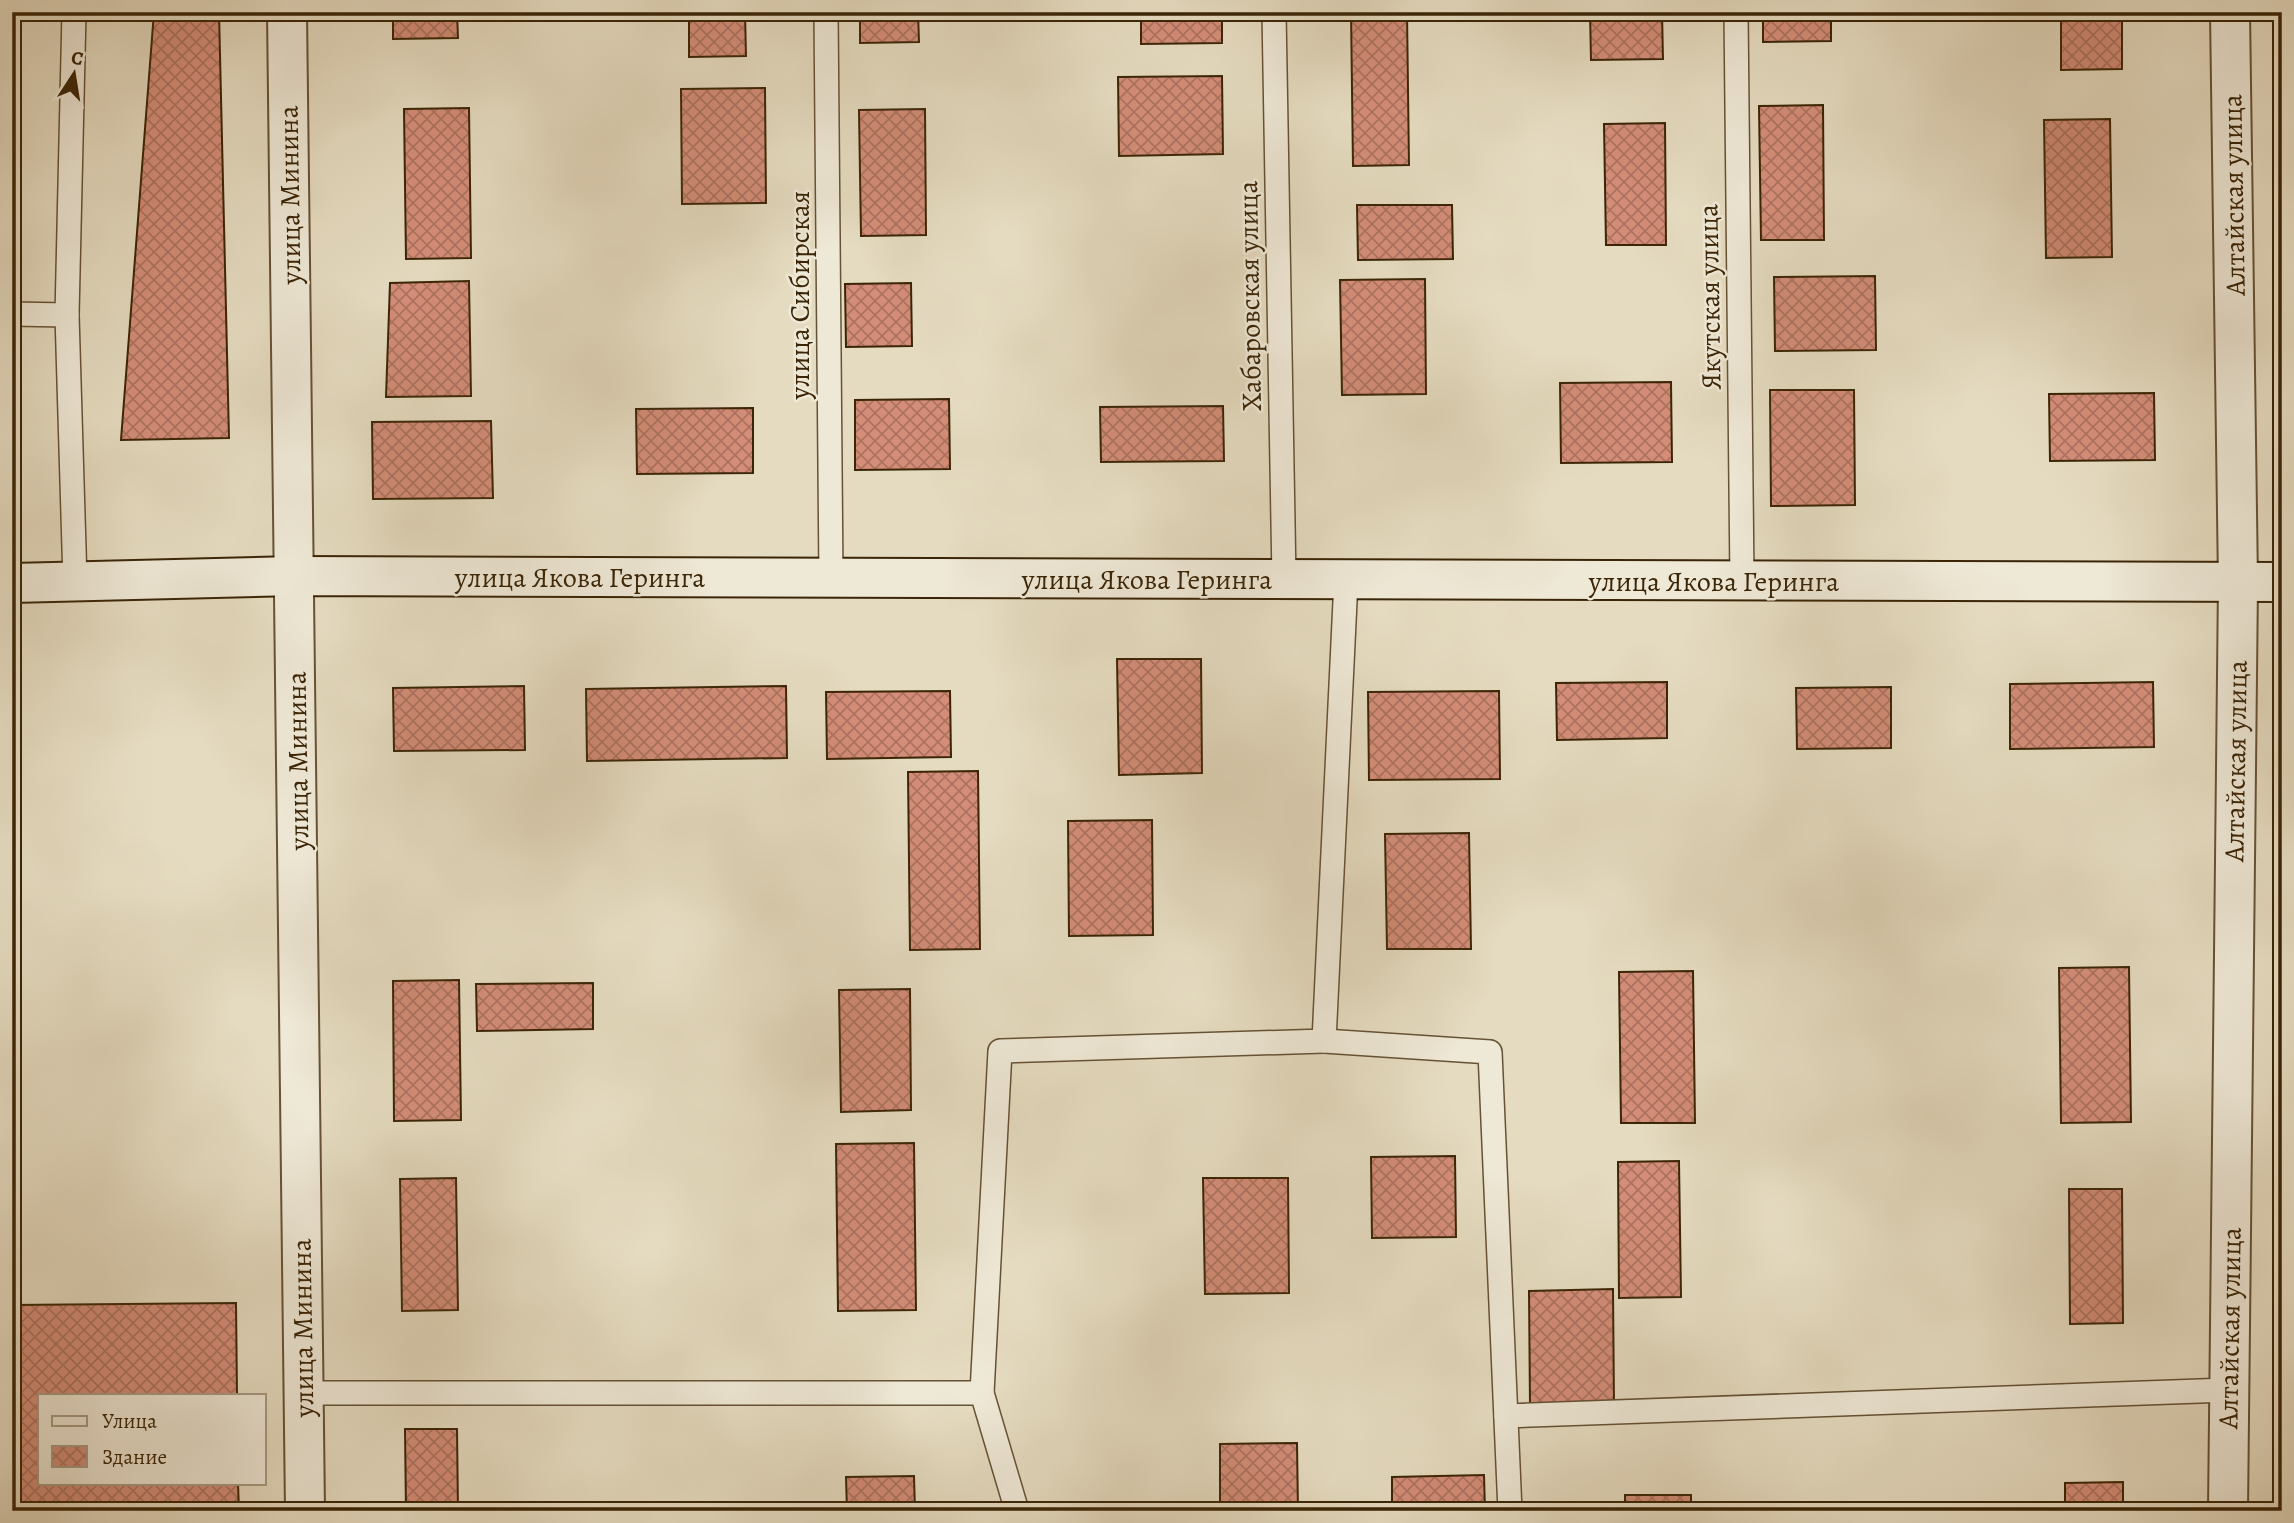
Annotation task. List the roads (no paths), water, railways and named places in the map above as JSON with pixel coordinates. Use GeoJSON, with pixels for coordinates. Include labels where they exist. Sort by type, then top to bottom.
{"type":"FeatureCollection","features":[{"type":"Feature","properties":{"kind":"street","name":"улица Минина"},"geometry":{"type":"LineString","coordinates":[[286,12],[305,1511]]}},
{"type":"Feature","properties":{"kind":"street","name":"Алтайская улица"},"geometry":{"type":"LineString","coordinates":[[2228,1511],[2238,583],[2230,12]]}},
{"type":"Feature","properties":{"kind":"street","name":"улица Якова Геринга"},"geometry":{"type":"LineString","coordinates":[[12,583],[295,576],[2282,582]]}},
{"type":"Feature","properties":{"kind":"lane"},"geometry":{"type":"LineString","coordinates":[[74,12],[68,315],[75,582]]}},
{"type":"Feature","properties":{"kind":"lane","name":"улица Сибирская"},"geometry":{"type":"LineString","coordinates":[[826,12],[831,578]]}},
{"type":"Feature","properties":{"kind":"lane","name":"Хабаровская улица"},"geometry":{"type":"LineString","coordinates":[[1274,12],[1283,580]]}},
{"type":"Feature","properties":{"kind":"lane","name":"Якутская улица"},"geometry":{"type":"LineString","coordinates":[[1736,12],[1742,581]]}},
{"type":"Feature","properties":{"kind":"lane"},"geometry":{"type":"LineString","coordinates":[[12,314],[68,315]]}},
{"type":"Feature","properties":{"kind":"lane"},"geometry":{"type":"LineString","coordinates":[[1324,1041],[1346,580]]}},
{"type":"Feature","properties":{"kind":"lane"},"geometry":{"type":"LineString","coordinates":[[1017,1511],[982,1393],[1000,1051],[1324,1041],[1490,1052],[1510,1511]]}},
{"type":"Feature","properties":{"kind":"lane"},"geometry":{"type":"LineString","coordinates":[[1506,1416],[2228,1390]]}},
{"type":"Feature","properties":{"kind":"lane"},"geometry":{"type":"LineString","coordinates":[[303,1393],[982,1393]]}}]}
